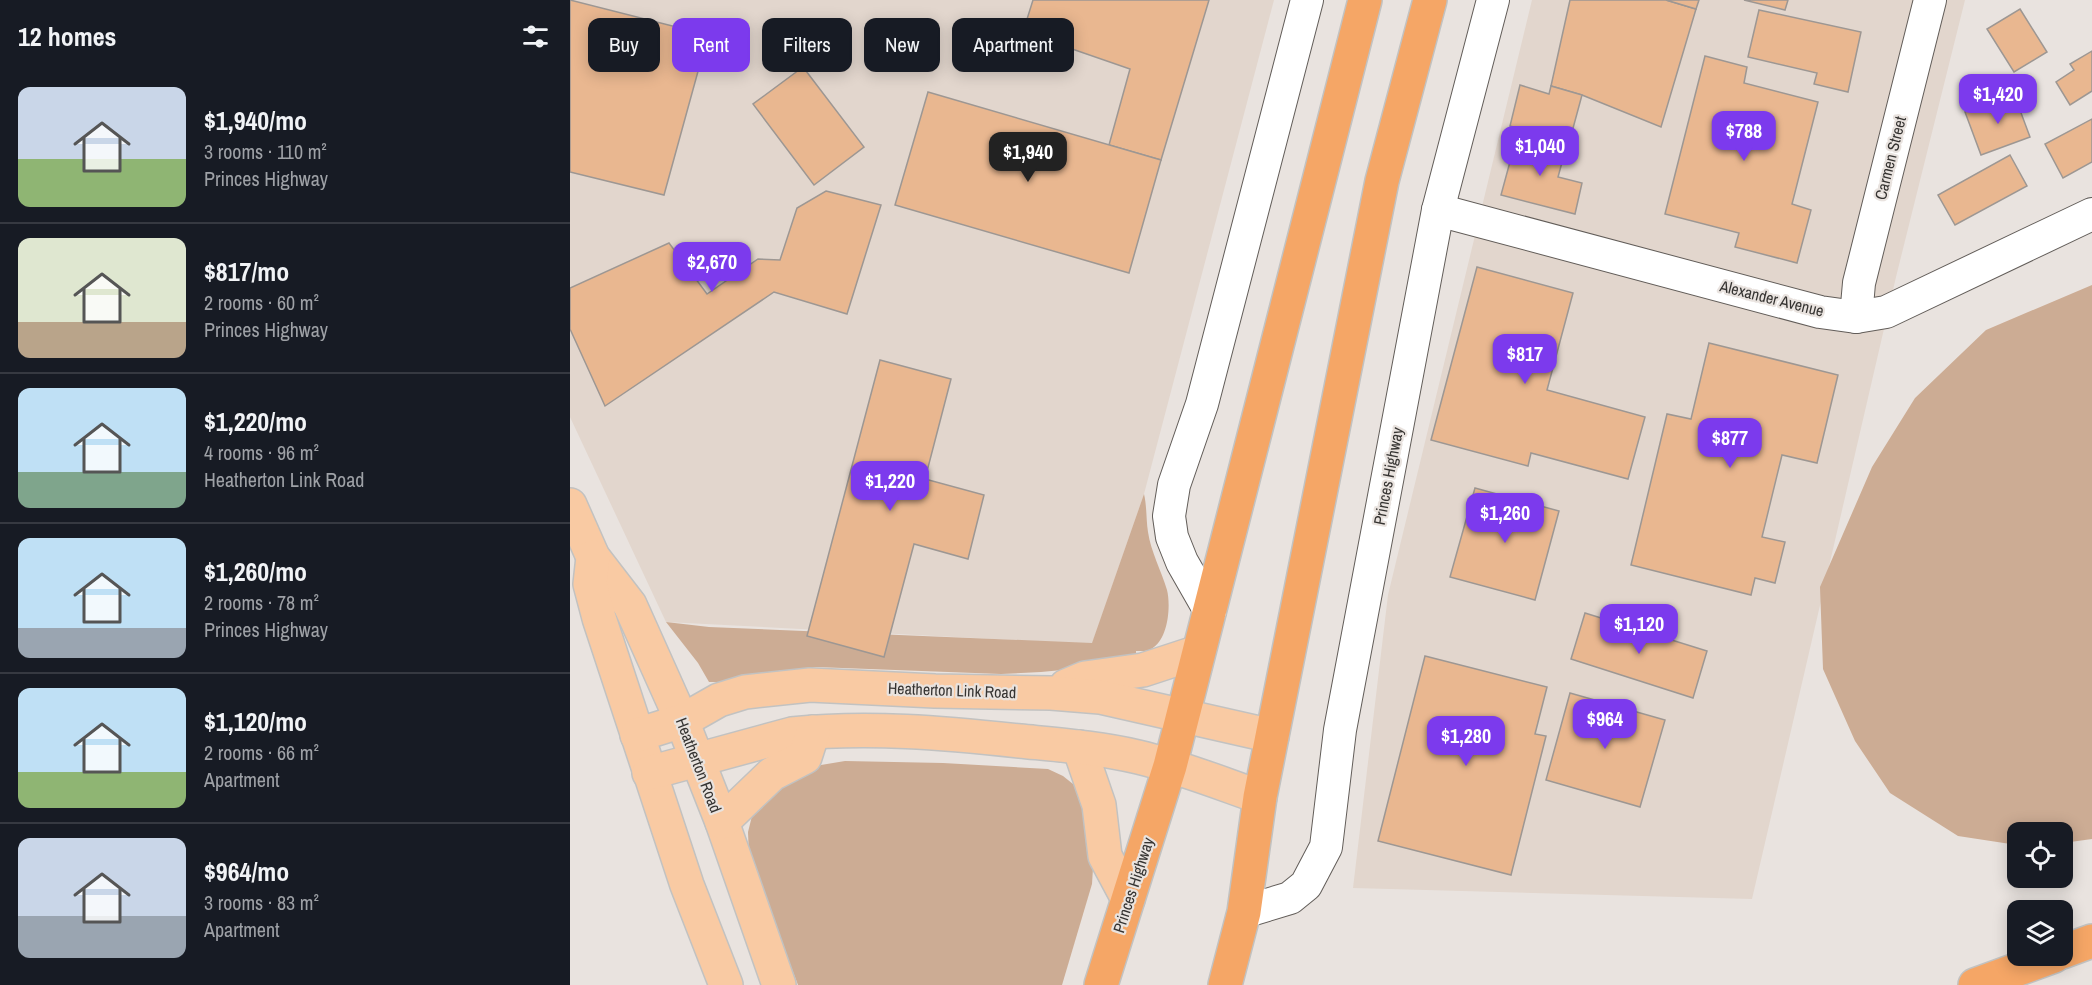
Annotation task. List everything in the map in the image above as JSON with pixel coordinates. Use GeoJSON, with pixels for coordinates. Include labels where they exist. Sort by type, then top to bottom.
{"type":"FeatureCollection","features":[{"type":"Feature","properties":{"kind":"highway","name":"Princes Highway"},"geometry":{"type":"LineString","coordinates":[[1101,985],[1170,766],[1365,0]]}},
{"type":"Feature","properties":{"kind":"highway"},"geometry":{"type":"LineString","coordinates":[[1225,985],[1244,912],[1260,797],[1382,182],[1430,0]]}},
{"type":"Feature","properties":{"kind":"highway"},"geometry":{"type":"LineString","coordinates":[[2073,948],[2092,941]]}},
{"type":"Feature","properties":{"kind":"highway"},"geometry":{"type":"LineString","coordinates":[[1975,985],[2027,966]]}},
{"type":"Feature","properties":{"kind":"main road","name":"Heatherton Road"},"geometry":{"type":"LineString","coordinates":[[570,505],[593,557],[630,605],[682,721],[722,822],[779,985]]}},
{"type":"Feature","properties":{"kind":"main road","name":"Heatherton Road"},"geometry":{"type":"LineString","coordinates":[[593,557],[590,584],[649,773],[687,885],[726,985]]}},
{"type":"Feature","properties":{"kind":"main road"},"geometry":{"type":"LineString","coordinates":[[1051,693],[1085,678],[1143,670],[1198,652]]}},
{"type":"Feature","properties":{"kind":"main road","name":"Heatherton Link Road"},"geometry":{"type":"LineString","coordinates":[[637,735],[682,721],[719,700],[744,692],[810,685],[935,691],[1051,693],[1100,697],[1272,736]]}},
{"type":"Feature","properties":{"kind":"main road"},"geometry":{"type":"LineString","coordinates":[[649,773],[726,753],[765,740],[813,732],[933,732],[1079,747],[1137,757],[1260,797]]}},
{"type":"Feature","properties":{"kind":"main road"},"geometry":{"type":"LineString","coordinates":[[722,822],[772,774],[804,757],[813,732]]}},
{"type":"Feature","properties":{"kind":"main road"},"geometry":{"type":"LineString","coordinates":[[1079,747],[1099,805],[1105,856],[1128,899]]}},
{"type":"Feature","properties":{"kind":"street"},"geometry":{"type":"LineString","coordinates":[[1209,611],[1182,562],[1172,537],[1169,516],[1173,485],[1202,404],[1307,0]]}},
{"type":"Feature","properties":{"kind":"street","name":"Princes Highway"},"geometry":{"type":"LineString","coordinates":[[1244,912],[1290,898],[1306,885],[1326,847],[1340,730],[1438,210],[1492,0]]}},
{"type":"Feature","properties":{"kind":"street","name":"Carmen Street"},"geometry":{"type":"LineString","coordinates":[[1856,317],[1859,282],[1930,0]]}},
{"type":"Feature","properties":{"kind":"street","name":"Alexander Avenue"},"geometry":{"type":"LineString","coordinates":[[1438,210],[1820,312],[1856,317],[1886,312],[2092,214]]}},
{"type":"Feature","properties":{"kind":"shaded area"},"geometry":{"type":"Polygon","coordinates":[[[570,0],[1274,0],[1144,494],[1092,644],[666,622],[570,417],[570,0]]]}},
{"type":"Feature","properties":{"kind":"shaded area"},"geometry":{"type":"Polygon","coordinates":[[[1532,0],[1965,0],[1896,277],[1752,899],[1353,888],[1388,595],[1532,0]]]}},
{"type":"Feature","properties":{"kind":"shaded area"},"geometry":{"type":"Polygon","coordinates":[[[2092,285],[2092,839],[2073,842],[2073,822],[2007,822],[2007,843],[1958,836],[1890,793],[1855,741],[1823,669],[1820,587],[1872,467],[1915,398],[1986,330],[2092,285]]]}},
{"type":"Feature","properties":{"kind":"shaded area"},"geometry":{"type":"Polygon","coordinates":[[[1144,494],[1149,539],[1167,590],[1169,604],[1165,629],[1159,642],[1150,650],[1136,651],[1136,663],[1001,674],[816,667],[778,671],[736,682],[709,682],[698,663],[666,622],[709,627],[1092,643],[1144,494]]]}},
{"type":"Feature","properties":{"kind":"shaded area"},"geometry":{"type":"Polygon","coordinates":[[[845,761],[943,763],[1048,769],[1063,776],[1078,788],[1094,852],[1092,884],[1062,985],[798,985],[749,856],[748,832],[752,816],[772,788],[815,766],[845,761]]]}},
{"type":"Feature","properties":{"kind":"building"},"geometry":{"type":"Polygon","coordinates":[[[570,0],[641,18],[588,18],[588,72],[660,72],[660,23],[672,26],[672,72],[698,72],[664,195],[570,172],[570,0]]]}},
{"type":"Feature","properties":{"kind":"building"},"geometry":{"type":"Polygon","coordinates":[[[1033,0],[1209,0],[1161,160],[1109,145],[1130,69],[1074,50],[1074,18],[1027,18],[1033,0]]]}},
{"type":"Feature","properties":{"kind":"building"},"geometry":{"type":"Polygon","coordinates":[[[1570,0],[1666,0],[1696,9],[1661,127],[1582,95],[1551,86],[1570,0]]]}},
{"type":"Feature","properties":{"kind":"building"},"geometry":{"type":"Polygon","coordinates":[[[1666,0],[1699,0],[1696,9],[1666,0]]]}},
{"type":"Feature","properties":{"kind":"building"},"geometry":{"type":"Polygon","coordinates":[[[1744,0],[1788,0],[1785,10],[1744,0]]]}},
{"type":"Feature","properties":{"kind":"building"},"geometry":{"type":"Polygon","coordinates":[[[2020,9],[2047,52],[2014,72],[1987,29],[2020,9]]]}},
{"type":"Feature","properties":{"kind":"building"},"geometry":{"type":"Polygon","coordinates":[[[1759,10],[1861,32],[1848,92],[1814,84],[1817,73],[1748,57],[1759,10]]]}},
{"type":"Feature","properties":{"kind":"building"},"geometry":{"type":"Polygon","coordinates":[[[2092,51],[2092,91],[2070,105],[2056,82],[2074,70],[2070,64],[2092,51]]]}},
{"type":"Feature","properties":{"kind":"building"},"geometry":{"type":"Polygon","coordinates":[[[1705,56],[1747,67],[1744,83],[1818,102],[1792,204],[1811,210],[1797,263],[1735,247],[1739,233],[1665,214],[1705,56]]]}},
{"type":"Feature","properties":{"kind":"building"},"geometry":{"type":"Polygon","coordinates":[[[796,72],[807,72],[864,147],[814,185],[753,104],[796,72]]]}},
{"type":"Feature","properties":{"kind":"building"},"geometry":{"type":"Polygon","coordinates":[[[1520,85],[1549,94],[1551,86],[1582,95],[1569,143],[1510,126],[1520,85]]]}},
{"type":"Feature","properties":{"kind":"building"},"geometry":{"type":"Polygon","coordinates":[[[928,92],[1161,160],[1129,273],[895,205],[928,92]]]}},
{"type":"Feature","properties":{"kind":"building"},"geometry":{"type":"Polygon","coordinates":[[[2014,94],[2030,137],[1981,155],[1965,112],[2014,94]]]}},
{"type":"Feature","properties":{"kind":"building"},"geometry":{"type":"Polygon","coordinates":[[[2092,119],[2092,162],[2063,178],[2045,144],[2092,119]]]}},
{"type":"Feature","properties":{"kind":"building"},"geometry":{"type":"Polygon","coordinates":[[[1517,136],[1566,148],[1558,177],[1582,183],[1575,214],[1501,195],[1517,136]]]}},
{"type":"Feature","properties":{"kind":"building"},"geometry":{"type":"Polygon","coordinates":[[[2010,155],[2027,186],[1955,225],[1938,195],[2010,155]]]}},
{"type":"Feature","properties":{"kind":"building"},"geometry":{"type":"Polygon","coordinates":[[[826,191],[881,205],[847,314],[774,292],[605,406],[570,329],[570,288],[669,243],[707,294],[758,259],[780,260],[797,208],[826,191]]]}},
{"type":"Feature","properties":{"kind":"building"},"geometry":{"type":"Polygon","coordinates":[[[1477,267],[1573,293],[1547,390],[1645,417],[1628,479],[1531,453],[1528,466],[1431,440],[1477,267]]]}},
{"type":"Feature","properties":{"kind":"building"},"geometry":{"type":"Polygon","coordinates":[[[1709,343],[1838,375],[1817,463],[1782,455],[1762,537],[1785,542],[1775,583],[1755,578],[1751,595],[1631,565],[1667,414],[1691,419],[1709,343]]]}},
{"type":"Feature","properties":{"kind":"building"},"geometry":{"type":"Polygon","coordinates":[[[880,360],[951,379],[925,479],[984,495],[968,559],[914,544],[884,657],[807,636],[880,360]]]}},
{"type":"Feature","properties":{"kind":"building"},"geometry":{"type":"Polygon","coordinates":[[[1475,488],[1559,511],[1535,600],[1450,577],[1475,488]]]}},
{"type":"Feature","properties":{"kind":"building"},"geometry":{"type":"Polygon","coordinates":[[[1585,613],[1707,651],[1693,698],[1571,659],[1585,613]]]}},
{"type":"Feature","properties":{"kind":"building"},"geometry":{"type":"Polygon","coordinates":[[[1425,656],[1547,687],[1535,734],[1546,736],[1511,875],[1378,841],[1425,656]]]}},
{"type":"Feature","properties":{"kind":"building"},"geometry":{"type":"Polygon","coordinates":[[[1570,693],[1665,720],[1640,807],[1546,780],[1570,693]]]}}]}
